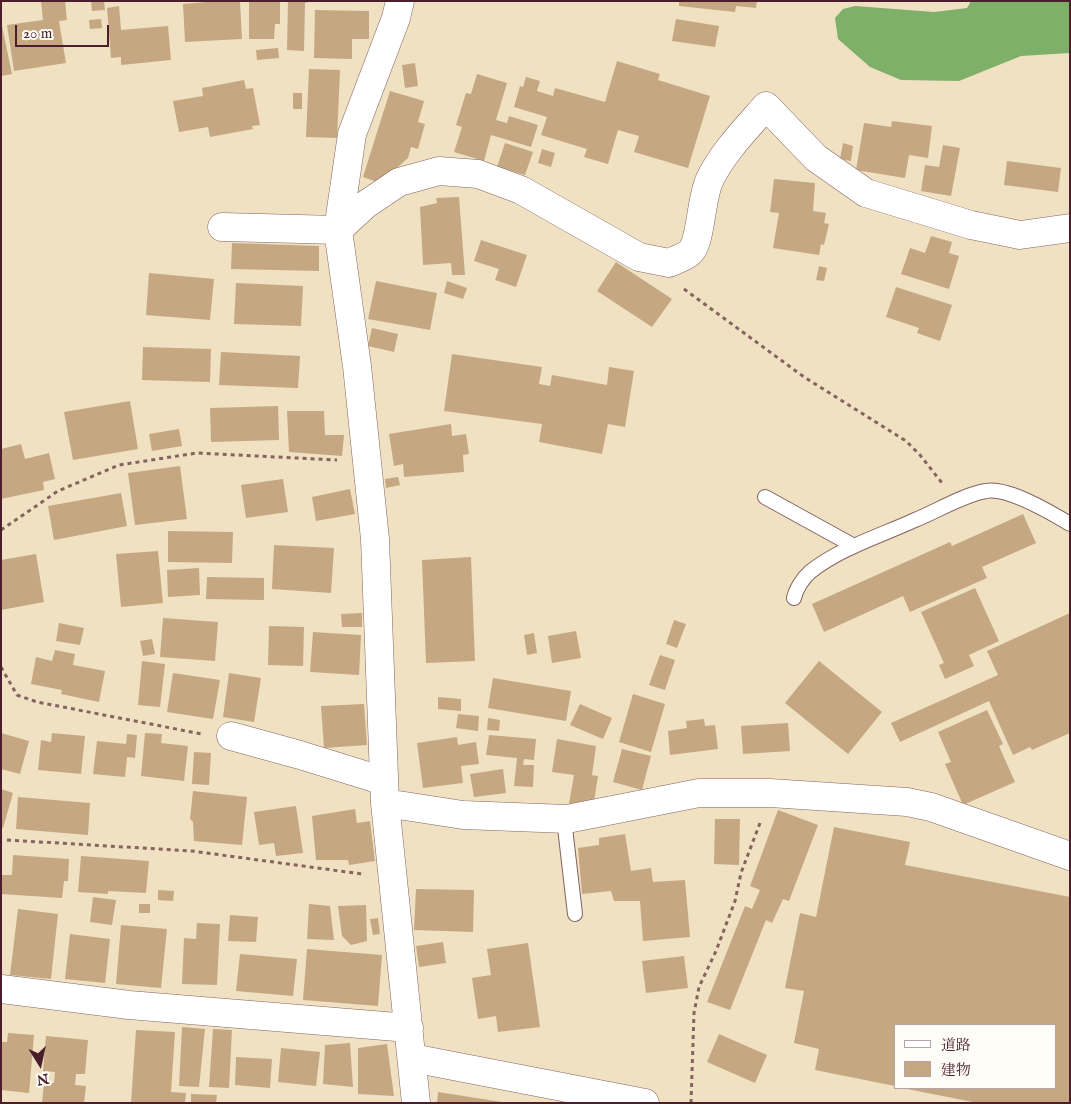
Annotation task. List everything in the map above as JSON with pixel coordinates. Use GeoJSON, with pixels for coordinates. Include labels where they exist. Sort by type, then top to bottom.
{"type":"FeatureCollection","features":[{"type":"Feature","properties":{"kind":"street"},"geometry":{"type":"LineString","coordinates":[[400,1],[396,18],[352,134],[338,230],[357,366],[376,538],[384,792],[416,1103]]}},
{"type":"Feature","properties":{"kind":"street"},"geometry":{"type":"LineString","coordinates":[[222,227],[338,230],[365,205],[398,182],[439,171],[478,174],[521,190],[640,256],[669,264],[692,250],[697,236],[702,205],[709,180],[724,155],[766,106],[816,158],[866,193],[971,225],[1020,235],[1070,228]]}},
{"type":"Feature","properties":{"kind":"street"},"geometry":{"type":"LineString","coordinates":[[231,736],[300,755],[384,792],[463,815],[564,819],[698,793],[770,793],[907,802],[931,807],[1070,856]]}},
{"type":"Feature","properties":{"kind":"street"},"geometry":{"type":"LineString","coordinates":[[1,989],[129,1005],[409,1028]]}},
{"type":"Feature","properties":{"kind":"street"},"geometry":{"type":"LineString","coordinates":[[412,1058],[645,1103]]}},
{"type":"Feature","properties":{"kind":"lane"},"geometry":{"type":"LineString","coordinates":[[794,598],[795,591],[808,574],[828,559],[958,501],[987,491],[1009,494],[1045,509],[1070,524]]}},
{"type":"Feature","properties":{"kind":"lane"},"geometry":{"type":"LineString","coordinates":[[765,497],[854,546]]}},
{"type":"Feature","properties":{"kind":"lane"},"geometry":{"type":"LineString","coordinates":[[564,819],[575,914]]}},
{"type":"Feature","properties":{"kind":"path"},"geometry":{"type":"LineString","coordinates":[[678,285],[804,377],[906,441],[958,501]]}},
{"type":"Feature","properties":{"kind":"path"},"geometry":{"type":"LineString","coordinates":[[1,530],[58,491],[118,465],[197,452],[255,457],[367,462]]}},
{"type":"Feature","properties":{"kind":"path"},"geometry":{"type":"LineString","coordinates":[[1,667],[17,696],[37,702],[216,737],[231,736]]}},
{"type":"Feature","properties":{"kind":"path"},"geometry":{"type":"LineString","coordinates":[[692,1103],[694,1013],[698,987],[716,952],[735,901],[741,873],[770,793]]}},
{"type":"Feature","properties":{"kind":"path"},"geometry":{"type":"LineString","coordinates":[[7,840],[192,851],[393,878]]}},
{"type":"Feature","properties":{"kind":"green space"},"geometry":{"type":"Polygon","coordinates":[[[971,1],[1070,1],[1070,53],[1021,56],[959,81],[901,80],[870,67],[838,39],[835,18],[843,9],[855,6],[934,12],[967,8],[971,1]]]}},
{"type":"Feature","properties":{"kind":"building"},"geometry":{"type":"Polygon","coordinates":[[[41,1],[65,1],[67,20],[59,21],[66,63],[14,71],[7,25],[43,20],[41,1]]]}},
{"type":"Feature","properties":{"kind":"building"},"geometry":{"type":"Polygon","coordinates":[[[91,1],[104,1],[105,10],[92,11],[91,1]]]}},
{"type":"Feature","properties":{"kind":"building"},"geometry":{"type":"Polygon","coordinates":[[[240,1],[242,39],[185,42],[183,4],[240,1]]]}},
{"type":"Feature","properties":{"kind":"building"},"geometry":{"type":"Polygon","coordinates":[[[249,1],[280,1],[280,24],[275,24],[274,39],[249,39],[249,1]]]}},
{"type":"Feature","properties":{"kind":"building"},"geometry":{"type":"Polygon","coordinates":[[[288,1],[310,1],[305,3],[304,51],[287,50],[288,1]]]}},
{"type":"Feature","properties":{"kind":"building"},"geometry":{"type":"Polygon","coordinates":[[[679,1],[757,1],[756,8],[736,6],[735,12],[679,6],[679,1]]]}},
{"type":"Feature","properties":{"kind":"building"},"geometry":{"type":"Polygon","coordinates":[[[119,6],[121,30],[168,26],[171,60],[121,65],[121,57],[111,58],[107,8],[119,6]]]}},
{"type":"Feature","properties":{"kind":"building"},"geometry":{"type":"Polygon","coordinates":[[[315,10],[369,11],[369,39],[352,39],[352,59],[314,58],[315,10]]]}},
{"type":"Feature","properties":{"kind":"building"},"geometry":{"type":"Polygon","coordinates":[[[101,19],[102,28],[90,29],[89,20],[101,19]]]}},
{"type":"Feature","properties":{"kind":"building"},"geometry":{"type":"Polygon","coordinates":[[[676,19],[719,26],[715,47],[672,41],[676,19]]]}},
{"type":"Feature","properties":{"kind":"building"},"geometry":{"type":"Polygon","coordinates":[[[1,21],[12,74],[1,76],[1,21]]]}},
{"type":"Feature","properties":{"kind":"building"},"geometry":{"type":"Polygon","coordinates":[[[278,48],[279,58],[257,60],[256,50],[278,48]]]}},
{"type":"Feature","properties":{"kind":"building"},"geometry":{"type":"Polygon","coordinates":[[[617,61],[660,74],[658,80],[710,96],[688,168],[634,152],[639,136],[618,130],[608,164],[584,157],[587,149],[541,135],[547,117],[514,107],[520,86],[523,87],[526,77],[540,81],[537,91],[553,96],[555,88],[605,102],[617,61]]]}},
{"type":"Feature","properties":{"kind":"building"},"geometry":{"type":"Polygon","coordinates":[[[415,63],[418,86],[405,88],[402,65],[415,63]]]}},
{"type":"Feature","properties":{"kind":"building"},"geometry":{"type":"Polygon","coordinates":[[[309,69],[340,70],[337,138],[306,137],[309,69]]]}},
{"type":"Feature","properties":{"kind":"building"},"geometry":{"type":"Polygon","coordinates":[[[477,74],[507,83],[496,120],[507,123],[509,116],[538,125],[531,147],[491,135],[484,161],[454,152],[462,127],[456,125],[466,93],[471,94],[477,74]]]}},
{"type":"Feature","properties":{"kind":"building"},"geometry":{"type":"Polygon","coordinates":[[[244,80],[246,89],[253,88],[260,125],[252,126],[253,129],[210,137],[208,127],[179,132],[173,101],[203,96],[202,88],[244,80]]]}},
{"type":"Feature","properties":{"kind":"building"},"geometry":{"type":"Polygon","coordinates":[[[390,91],[424,101],[418,122],[425,124],[418,149],[411,147],[408,158],[380,183],[363,177],[390,91]]]}},
{"type":"Feature","properties":{"kind":"building"},"geometry":{"type":"Polygon","coordinates":[[[293,93],[302,93],[302,109],[293,109],[293,93]]]}},
{"type":"Feature","properties":{"kind":"building"},"geometry":{"type":"Polygon","coordinates":[[[892,121],[932,126],[928,158],[909,155],[905,178],[856,170],[864,123],[891,127],[892,121]]]}},
{"type":"Feature","properties":{"kind":"building"},"geometry":{"type":"Polygon","coordinates":[[[505,143],[533,152],[525,175],[497,167],[505,143]]]}},
{"type":"Feature","properties":{"kind":"building"},"geometry":{"type":"Polygon","coordinates":[[[843,143],[853,146],[851,161],[840,159],[843,143]]]}},
{"type":"Feature","properties":{"kind":"building"},"geometry":{"type":"Polygon","coordinates":[[[943,145],[960,148],[951,196],[921,191],[925,165],[939,167],[943,145]]]}},
{"type":"Feature","properties":{"kind":"building"},"geometry":{"type":"Polygon","coordinates":[[[542,149],[555,153],[551,167],[538,163],[542,149]]]}},
{"type":"Feature","properties":{"kind":"building"},"geometry":{"type":"Polygon","coordinates":[[[1007,161],[1061,168],[1058,192],[1004,185],[1007,161]]]}},
{"type":"Feature","properties":{"kind":"building"},"geometry":{"type":"Polygon","coordinates":[[[774,179],[815,183],[813,211],[826,213],[824,223],[829,224],[824,245],[821,244],[819,255],[773,248],[779,213],[770,212],[774,179]]]}},
{"type":"Feature","properties":{"kind":"building"},"geometry":{"type":"Polygon","coordinates":[[[459,197],[465,275],[452,275],[451,263],[423,265],[420,207],[437,203],[436,198],[459,197]]]}},
{"type":"Feature","properties":{"kind":"building"},"geometry":{"type":"Polygon","coordinates":[[[931,236],[952,242],[949,253],[959,256],[949,289],[901,274],[910,248],[925,253],[931,236]]]}},
{"type":"Feature","properties":{"kind":"building"},"geometry":{"type":"Polygon","coordinates":[[[481,240],[527,255],[516,287],[495,280],[499,269],[474,261],[481,240]]]}},
{"type":"Feature","properties":{"kind":"building"},"geometry":{"type":"Polygon","coordinates":[[[232,243],[319,246],[319,271],[231,269],[232,243]]]}},
{"type":"Feature","properties":{"kind":"building"},"geometry":{"type":"Polygon","coordinates":[[[616,262],[672,299],[652,327],[597,291],[616,262]]]}},
{"type":"Feature","properties":{"kind":"building"},"geometry":{"type":"Polygon","coordinates":[[[819,266],[827,268],[824,281],[816,280],[819,266]]]}},
{"type":"Feature","properties":{"kind":"building"},"geometry":{"type":"Polygon","coordinates":[[[149,273],[214,279],[210,320],[146,315],[149,273]]]}},
{"type":"Feature","properties":{"kind":"building"},"geometry":{"type":"Polygon","coordinates":[[[376,281],[437,293],[430,330],[368,319],[376,281]]]}},
{"type":"Feature","properties":{"kind":"building"},"geometry":{"type":"Polygon","coordinates":[[[447,281],[467,288],[463,299],[444,293],[447,281]]]}},
{"type":"Feature","properties":{"kind":"building"},"geometry":{"type":"Polygon","coordinates":[[[236,283],[303,286],[301,326],[234,324],[236,283]]]}},
{"type":"Feature","properties":{"kind":"building"},"geometry":{"type":"Polygon","coordinates":[[[896,287],[952,305],[940,341],[917,333],[919,328],[886,317],[896,287]]]}},
{"type":"Feature","properties":{"kind":"building"},"geometry":{"type":"Polygon","coordinates":[[[372,328],[398,334],[394,352],[368,346],[372,328]]]}},
{"type":"Feature","properties":{"kind":"building"},"geometry":{"type":"Polygon","coordinates":[[[143,347],[211,349],[210,382],[142,380],[143,347]]]}},
{"type":"Feature","properties":{"kind":"building"},"geometry":{"type":"Polygon","coordinates":[[[221,352],[300,356],[298,388],[219,385],[221,352]]]}},
{"type":"Feature","properties":{"kind":"building"},"geometry":{"type":"Polygon","coordinates":[[[452,354],[542,367],[539,384],[550,386],[552,375],[607,385],[609,367],[634,371],[625,427],[608,424],[602,454],[539,442],[542,424],[444,411],[452,354]]]}},
{"type":"Feature","properties":{"kind":"building"},"geometry":{"type":"Polygon","coordinates":[[[130,401],[138,449],[73,460],[64,412],[130,401]]]}},
{"type":"Feature","properties":{"kind":"building"},"geometry":{"type":"Polygon","coordinates":[[[278,406],[279,440],[211,442],[210,408],[278,406]]]}},
{"type":"Feature","properties":{"kind":"building"},"geometry":{"type":"Polygon","coordinates":[[[287,411],[324,411],[325,435],[344,435],[342,456],[289,452],[287,411]]]}},
{"type":"Feature","properties":{"kind":"building"},"geometry":{"type":"Polygon","coordinates":[[[451,424],[452,436],[466,434],[469,454],[463,455],[464,472],[404,477],[403,464],[394,466],[389,434],[451,424]]]}},
{"type":"Feature","properties":{"kind":"building"},"geometry":{"type":"Polygon","coordinates":[[[179,429],[182,446],[152,451],[149,434],[179,429]]]}},
{"type":"Feature","properties":{"kind":"building"},"geometry":{"type":"Polygon","coordinates":[[[21,444],[25,459],[49,453],[55,479],[43,482],[44,490],[1,499],[1,449],[21,444]]]}},
{"type":"Feature","properties":{"kind":"building"},"geometry":{"type":"Polygon","coordinates":[[[180,466],[187,519],[135,525],[128,473],[180,466]]]}},
{"type":"Feature","properties":{"kind":"building"},"geometry":{"type":"Polygon","coordinates":[[[398,477],[400,485],[386,488],[385,479],[398,477]]]}},
{"type":"Feature","properties":{"kind":"building"},"geometry":{"type":"Polygon","coordinates":[[[283,479],[288,512],[246,518],[241,485],[283,479]]]}},
{"type":"Feature","properties":{"kind":"building"},"geometry":{"type":"Polygon","coordinates":[[[350,489],[355,514],[316,521],[312,497],[350,489]]]}},
{"type":"Feature","properties":{"kind":"building"},"geometry":{"type":"Polygon","coordinates":[[[121,493],[127,526],[54,540],[48,506],[121,493]]]}},
{"type":"Feature","properties":{"kind":"building"},"geometry":{"type":"Polygon","coordinates":[[[1023,514],[1036,543],[982,567],[987,578],[910,612],[903,596],[824,632],[812,604],[950,542],[952,546],[1023,514]]]}},
{"type":"Feature","properties":{"kind":"building"},"geometry":{"type":"Polygon","coordinates":[[[168,531],[233,532],[232,563],[168,562],[168,531]]]}},
{"type":"Feature","properties":{"kind":"building"},"geometry":{"type":"Polygon","coordinates":[[[274,545],[334,548],[331,593],[272,589],[274,545]]]}},
{"type":"Feature","properties":{"kind":"building"},"geometry":{"type":"Polygon","coordinates":[[[158,551],[163,603],[121,607],[116,554],[158,551]]]}},
{"type":"Feature","properties":{"kind":"building"},"geometry":{"type":"Polygon","coordinates":[[[36,554],[44,602],[1,610],[1,560],[36,554]]]}},
{"type":"Feature","properties":{"kind":"building"},"geometry":{"type":"Polygon","coordinates":[[[471,557],[475,661],[426,663],[422,560],[471,557]]]}},
{"type":"Feature","properties":{"kind":"building"},"geometry":{"type":"Polygon","coordinates":[[[199,568],[200,595],[168,597],[167,570],[199,568]]]}},
{"type":"Feature","properties":{"kind":"building"},"geometry":{"type":"Polygon","coordinates":[[[207,577],[264,578],[264,600],[206,599],[207,577]]]}},
{"type":"Feature","properties":{"kind":"building"},"geometry":{"type":"Polygon","coordinates":[[[975,588],[999,641],[969,655],[974,666],[945,679],[939,665],[944,663],[921,612],[975,588]]]}},
{"type":"Feature","properties":{"kind":"building"},"geometry":{"type":"Polygon","coordinates":[[[362,613],[362,627],[342,627],[341,614],[362,613]]]}},
{"type":"Feature","properties":{"kind":"building"},"geometry":{"type":"Polygon","coordinates":[[[1070,613],[1070,733],[1032,750],[1030,747],[1013,755],[989,701],[900,742],[891,723],[998,675],[987,651],[1070,613]]]}},
{"type":"Feature","properties":{"kind":"building"},"geometry":{"type":"Polygon","coordinates":[[[163,618],[218,622],[215,661],[160,657],[163,618]]]}},
{"type":"Feature","properties":{"kind":"building"},"geometry":{"type":"Polygon","coordinates":[[[674,620],[686,624],[677,648],[666,644],[674,620]]]}},
{"type":"Feature","properties":{"kind":"building"},"geometry":{"type":"Polygon","coordinates":[[[59,623],[84,628],[80,645],[56,641],[59,623]]]}},
{"type":"Feature","properties":{"kind":"building"},"geometry":{"type":"Polygon","coordinates":[[[269,626],[304,627],[303,666],[268,665],[269,626]]]}},
{"type":"Feature","properties":{"kind":"building"},"geometry":{"type":"Polygon","coordinates":[[[576,631],[581,658],[552,663],[548,636],[576,631]]]}},
{"type":"Feature","properties":{"kind":"building"},"geometry":{"type":"Polygon","coordinates":[[[313,632],[361,635],[359,675],[310,672],[313,632]]]}},
{"type":"Feature","properties":{"kind":"building"},"geometry":{"type":"Polygon","coordinates":[[[534,633],[537,653],[527,655],[524,635],[534,633]]]}},
{"type":"Feature","properties":{"kind":"building"},"geometry":{"type":"Polygon","coordinates":[[[152,639],[155,654],[143,656],[140,641],[152,639]]]}},
{"type":"Feature","properties":{"kind":"building"},"geometry":{"type":"Polygon","coordinates":[[[55,650],[75,654],[73,665],[105,671],[99,702],[61,694],[62,690],[31,684],[36,657],[52,661],[55,650]]]}},
{"type":"Feature","properties":{"kind":"building"},"geometry":{"type":"Polygon","coordinates":[[[660,655],[675,660],[665,690],[649,685],[660,655]]]}},
{"type":"Feature","properties":{"kind":"building"},"geometry":{"type":"Polygon","coordinates":[[[142,661],[165,664],[160,707],[138,705],[142,661]]]}},
{"type":"Feature","properties":{"kind":"building"},"geometry":{"type":"Polygon","coordinates":[[[819,661],[882,712],[848,754],[785,703],[819,661]]]}},
{"type":"Feature","properties":{"kind":"building"},"geometry":{"type":"Polygon","coordinates":[[[173,673],[220,680],[213,719],[167,712],[173,673]]]}},
{"type":"Feature","properties":{"kind":"building"},"geometry":{"type":"Polygon","coordinates":[[[229,673],[261,678],[254,722],[223,717],[229,673]]]}},
{"type":"Feature","properties":{"kind":"building"},"geometry":{"type":"Polygon","coordinates":[[[493,678],[571,691],[566,721],[488,708],[493,678]]]}},
{"type":"Feature","properties":{"kind":"building"},"geometry":{"type":"Polygon","coordinates":[[[633,694],[665,704],[651,752],[619,742],[633,694]]]}},
{"type":"Feature","properties":{"kind":"building"},"geometry":{"type":"Polygon","coordinates":[[[438,697],[461,699],[461,711],[438,709],[438,697]]]}},
{"type":"Feature","properties":{"kind":"building"},"geometry":{"type":"Polygon","coordinates":[[[364,704],[367,745],[324,748],[321,706],[364,704]]]}},
{"type":"Feature","properties":{"kind":"building"},"geometry":{"type":"Polygon","coordinates":[[[580,704],[612,718],[603,739],[570,725],[580,704]]]}},
{"type":"Feature","properties":{"kind":"building"},"geometry":{"type":"Polygon","coordinates":[[[987,710],[1003,744],[999,746],[1015,782],[963,805],[945,764],[951,762],[938,732],[987,710]]]}},
{"type":"Feature","properties":{"kind":"building"},"geometry":{"type":"Polygon","coordinates":[[[458,714],[479,716],[478,731],[456,728],[458,714]]]}},
{"type":"Feature","properties":{"kind":"building"},"geometry":{"type":"Polygon","coordinates":[[[488,718],[500,720],[499,731],[487,730],[488,718]]]}},
{"type":"Feature","properties":{"kind":"building"},"geometry":{"type":"Polygon","coordinates":[[[704,719],[705,726],[715,725],[718,749],[670,755],[668,731],[687,728],[686,721],[704,719]]]}},
{"type":"Feature","properties":{"kind":"building"},"geometry":{"type":"Polygon","coordinates":[[[788,723],[790,751],[743,754],[741,726],[788,723]]]}},
{"type":"Feature","properties":{"kind":"building"},"geometry":{"type":"Polygon","coordinates":[[[1,733],[29,741],[20,774],[1,769],[1,733]]]}},
{"type":"Feature","properties":{"kind":"building"},"geometry":{"type":"Polygon","coordinates":[[[52,733],[85,736],[81,774],[38,770],[41,740],[51,742],[52,733]]]}},
{"type":"Feature","properties":{"kind":"building"},"geometry":{"type":"Polygon","coordinates":[[[145,733],[162,734],[161,743],[188,746],[184,781],[141,776],[145,733]]]}},
{"type":"Feature","properties":{"kind":"building"},"geometry":{"type":"Polygon","coordinates":[[[127,734],[137,735],[135,758],[127,757],[125,777],[93,774],[97,741],[126,744],[127,734]]]}},
{"type":"Feature","properties":{"kind":"building"},"geometry":{"type":"Polygon","coordinates":[[[489,735],[536,739],[534,760],[524,759],[523,765],[534,765],[533,787],[514,786],[517,758],[486,755],[489,735]]]}},
{"type":"Feature","properties":{"kind":"building"},"geometry":{"type":"Polygon","coordinates":[[[457,737],[458,745],[476,742],[479,764],[461,766],[463,783],[423,788],[417,743],[457,737]]]}},
{"type":"Feature","properties":{"kind":"building"},"geometry":{"type":"Polygon","coordinates":[[[557,739],[596,746],[592,775],[598,776],[594,802],[569,804],[574,775],[552,772],[557,739]]]}},
{"type":"Feature","properties":{"kind":"building"},"geometry":{"type":"Polygon","coordinates":[[[622,749],[651,756],[642,790],[613,782],[622,749]]]}},
{"type":"Feature","properties":{"kind":"building"},"geometry":{"type":"Polygon","coordinates":[[[194,752],[211,753],[209,785],[192,784],[194,752]]]}},
{"type":"Feature","properties":{"kind":"building"},"geometry":{"type":"Polygon","coordinates":[[[503,769],[506,793],[474,797],[470,774],[503,769]]]}},
{"type":"Feature","properties":{"kind":"building"},"geometry":{"type":"Polygon","coordinates":[[[1,789],[13,793],[3,828],[1,827],[1,789]]]}},
{"type":"Feature","properties":{"kind":"building"},"geometry":{"type":"Polygon","coordinates":[[[193,791],[247,797],[242,845],[194,841],[193,822],[190,819],[193,791]]]}},
{"type":"Feature","properties":{"kind":"building"},"geometry":{"type":"Polygon","coordinates":[[[18,797],[90,803],[88,835],[16,829],[18,797]]]}},
{"type":"Feature","properties":{"kind":"building"},"geometry":{"type":"Polygon","coordinates":[[[296,806],[303,853],[276,856],[274,843],[259,845],[254,812],[296,806]]]}},
{"type":"Feature","properties":{"kind":"building"},"geometry":{"type":"Polygon","coordinates":[[[355,809],[357,823],[370,821],[375,861],[349,865],[348,860],[316,860],[312,816],[355,809]]]}},
{"type":"Feature","properties":{"kind":"building"},"geometry":{"type":"Polygon","coordinates":[[[778,810],[818,825],[789,901],[783,899],[772,923],[766,920],[730,1010],[707,1002],[745,906],[752,909],[760,890],[750,886],[778,810]]]}},
{"type":"Feature","properties":{"kind":"building"},"geometry":{"type":"Polygon","coordinates":[[[715,819],[740,819],[739,865],[714,864],[715,819]]]}},
{"type":"Feature","properties":{"kind":"building"},"geometry":{"type":"Polygon","coordinates":[[[834,827],[910,842],[905,865],[1070,897],[1070,1103],[978,1103],[907,1089],[1056,1089],[1056,1024],[894,1024],[894,1086],[815,1070],[819,1049],[794,1043],[804,991],[785,988],[800,913],[816,917],[834,827]]]}},
{"type":"Feature","properties":{"kind":"building"},"geometry":{"type":"Polygon","coordinates":[[[625,834],[631,871],[651,868],[653,882],[685,880],[690,937],[643,941],[640,901],[614,901],[611,891],[582,894],[578,848],[599,845],[599,838],[625,834]]]}},
{"type":"Feature","properties":{"kind":"building"},"geometry":{"type":"Polygon","coordinates":[[[13,855],[69,859],[68,881],[64,881],[62,898],[1,894],[1,875],[12,875],[13,855]]]}},
{"type":"Feature","properties":{"kind":"building"},"geometry":{"type":"Polygon","coordinates":[[[81,856],[149,861],[146,893],[108,891],[108,894],[78,892],[81,856]]]}},
{"type":"Feature","properties":{"kind":"building"},"geometry":{"type":"Polygon","coordinates":[[[416,889],[474,890],[473,932],[414,930],[416,889]]]}},
{"type":"Feature","properties":{"kind":"building"},"geometry":{"type":"Polygon","coordinates":[[[158,890],[174,891],[173,901],[158,900],[158,890]]]}},
{"type":"Feature","properties":{"kind":"building"},"geometry":{"type":"Polygon","coordinates":[[[93,897],[116,900],[112,925],[90,922],[93,897]]]}},
{"type":"Feature","properties":{"kind":"building"},"geometry":{"type":"Polygon","coordinates":[[[139,904],[150,904],[150,913],[139,913],[139,904]]]}},
{"type":"Feature","properties":{"kind":"building"},"geometry":{"type":"Polygon","coordinates":[[[309,904],[330,906],[334,940],[307,939],[309,904]]]}},
{"type":"Feature","properties":{"kind":"building"},"geometry":{"type":"Polygon","coordinates":[[[366,905],[367,941],[351,945],[342,936],[338,906],[366,905]]]}},
{"type":"Feature","properties":{"kind":"building"},"geometry":{"type":"Polygon","coordinates":[[[18,909],[58,914],[51,979],[10,975],[18,909]]]}},
{"type":"Feature","properties":{"kind":"building"},"geometry":{"type":"Polygon","coordinates":[[[230,915],[258,917],[256,942],[228,941],[230,915]]]}},
{"type":"Feature","properties":{"kind":"building"},"geometry":{"type":"Polygon","coordinates":[[[378,918],[380,934],[373,935],[370,919],[378,918]]]}},
{"type":"Feature","properties":{"kind":"building"},"geometry":{"type":"Polygon","coordinates":[[[197,923],[220,924],[217,985],[182,984],[184,938],[196,939],[197,923]]]}},
{"type":"Feature","properties":{"kind":"building"},"geometry":{"type":"Polygon","coordinates":[[[121,925],[167,929],[161,988],[116,984],[121,925]]]}},
{"type":"Feature","properties":{"kind":"building"},"geometry":{"type":"Polygon","coordinates":[[[70,934],[110,939],[105,983],[65,979],[70,934]]]}},
{"type":"Feature","properties":{"kind":"building"},"geometry":{"type":"Polygon","coordinates":[[[443,942],[446,963],[419,967],[416,946],[443,942]]]}},
{"type":"Feature","properties":{"kind":"building"},"geometry":{"type":"Polygon","coordinates":[[[528,943],[540,1027],[498,1032],[496,1016],[478,1019],[472,978],[491,975],[487,949],[528,943]]]}},
{"type":"Feature","properties":{"kind":"building"},"geometry":{"type":"Polygon","coordinates":[[[307,949],[382,955],[378,1006],[303,1000],[307,949]]]}},
{"type":"Feature","properties":{"kind":"building"},"geometry":{"type":"Polygon","coordinates":[[[240,954],[297,959],[293,996],[236,991],[240,954]]]}},
{"type":"Feature","properties":{"kind":"building"},"geometry":{"type":"Polygon","coordinates":[[[684,956],[688,988],[646,993],[642,961],[684,956]]]}},
{"type":"Feature","properties":{"kind":"building"},"geometry":{"type":"Polygon","coordinates":[[[182,1027],[205,1029],[199,1087],[179,1086],[182,1027]]]}},
{"type":"Feature","properties":{"kind":"building"},"geometry":{"type":"Polygon","coordinates":[[[213,1029],[232,1030],[229,1088],[209,1087],[213,1029]]]}},
{"type":"Feature","properties":{"kind":"building"},"geometry":{"type":"Polygon","coordinates":[[[136,1030],[175,1032],[171,1092],[186,1093],[185,1103],[131,1103],[136,1030]]]}},
{"type":"Feature","properties":{"kind":"building"},"geometry":{"type":"Polygon","coordinates":[[[8,1033],[34,1035],[29,1093],[1,1090],[1,1042],[7,1042],[8,1033]]]}},
{"type":"Feature","properties":{"kind":"building"},"geometry":{"type":"Polygon","coordinates":[[[719,1034],[767,1055],[755,1083],[707,1062],[719,1034]]]}},
{"type":"Feature","properties":{"kind":"building"},"geometry":{"type":"Polygon","coordinates":[[[46,1036],[88,1040],[85,1074],[76,1074],[75,1085],[86,1086],[84,1103],[42,1103],[44,1083],[54,1083],[55,1072],[43,1071],[46,1036]]]}},
{"type":"Feature","properties":{"kind":"building"},"geometry":{"type":"Polygon","coordinates":[[[350,1043],[353,1087],[323,1084],[325,1045],[350,1043]]]}},
{"type":"Feature","properties":{"kind":"building"},"geometry":{"type":"Polygon","coordinates":[[[387,1044],[394,1096],[358,1094],[358,1048],[387,1044]]]}},
{"type":"Feature","properties":{"kind":"building"},"geometry":{"type":"Polygon","coordinates":[[[281,1048],[320,1052],[316,1086],[278,1082],[281,1048]]]}},
{"type":"Feature","properties":{"kind":"building"},"geometry":{"type":"Polygon","coordinates":[[[236,1057],[272,1059],[270,1088],[235,1085],[236,1057]]]}},
{"type":"Feature","properties":{"kind":"building"},"geometry":{"type":"Polygon","coordinates":[[[438,1092],[502,1102],[502,1103],[437,1103],[438,1092]]]}},
{"type":"Feature","properties":{"kind":"building"},"geometry":{"type":"Polygon","coordinates":[[[191,1094],[217,1095],[216,1103],[191,1103],[191,1094]]]}}]}
